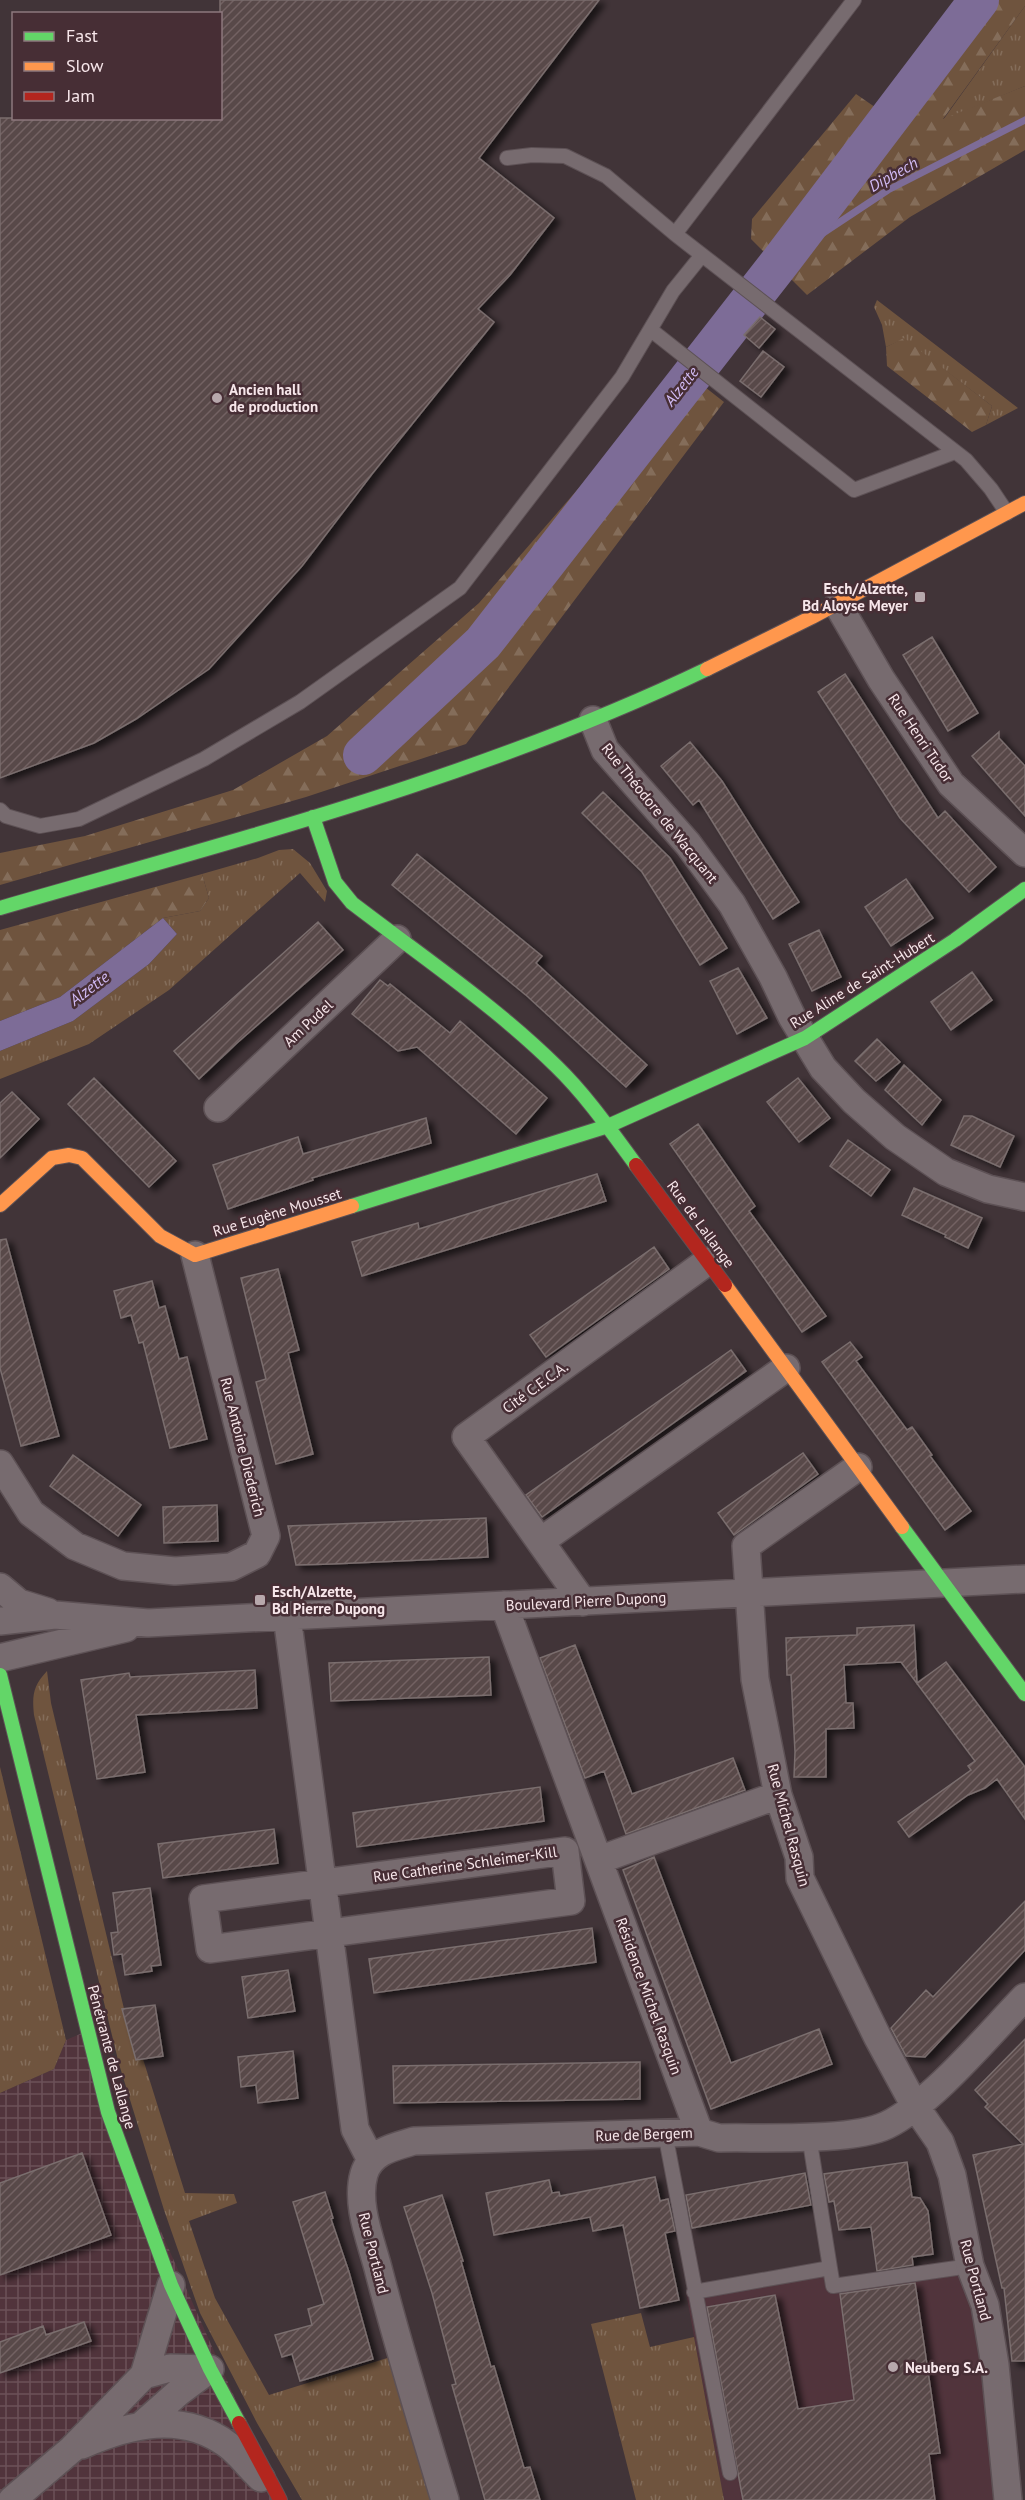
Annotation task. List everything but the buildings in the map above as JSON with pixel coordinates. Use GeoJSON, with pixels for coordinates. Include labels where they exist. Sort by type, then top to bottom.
{"type":"FeatureCollection","features":[{"type":"Feature","properties":{"kind":"street"},"geometry":{"type":"LineString","coordinates":[[0,908],[313,817],[463,770],[593,720],[721,664],[838,605],[1025,503]]}},
{"type":"Feature","properties":{"kind":"street","name":"Rue Henri Tudor"},"geometry":{"type":"LineString","coordinates":[[838,605],[881,679],[951,784],[1025,854]]}},
{"type":"Feature","properties":{"kind":"street","name":"Rue Théodore de Wacquant"},"geometry":{"type":"LineString","coordinates":[[593,720],[605,750],[688,844],[732,904],[823,1068],[854,1101],[895,1137],[946,1172],[988,1189],[1025,1197]]}},
{"type":"Feature","properties":{"kind":"street","name":"Rue de Lallange"},"geometry":{"type":"LineString","coordinates":[[313,817],[335,882],[352,903],[499,1016],[556,1066],[608,1126],[1025,1694]]}},
{"type":"Feature","properties":{"kind":"street","name":"Rue Aline de Saint-Hubert"},"geometry":{"type":"LineString","coordinates":[[608,1126],[805,1038],[956,940],[1025,889]]}},
{"type":"Feature","properties":{"kind":"street","name":"Am Pudel"},"geometry":{"type":"LineString","coordinates":[[218,1108],[397,939]]}},
{"type":"Feature","properties":{"kind":"street","name":"Rue Eugène Mousset"},"geometry":{"type":"LineString","coordinates":[[195,1256],[608,1126]]}},
{"type":"Feature","properties":{"kind":"street"},"geometry":{"type":"LineString","coordinates":[[0,1205],[52,1158],[69,1155],[82,1158],[160,1236],[195,1256]]}},
{"type":"Feature","properties":{"kind":"street","name":"Rue Antoine Diederich"},"geometry":{"type":"LineString","coordinates":[[0,1464],[31,1513],[75,1546],[123,1566],[176,1571],[231,1567],[257,1554],[266,1536],[195,1256]]}},
{"type":"Feature","properties":{"kind":"street","name":"Cité C.E.C.A."},"geometry":{"type":"LineString","coordinates":[[583,1602],[466,1437],[708,1262]]}},
{"type":"Feature","properties":{"kind":"street"},"geometry":{"type":"LineString","coordinates":[[541,1541],[786,1368]]}},
{"type":"Feature","properties":{"kind":"street","name":"Rue Michel Rasquin"},"geometry":{"type":"LineString","coordinates":[[858,1467],[747,1546],[754,1679],[778,1795],[800,1857],[800,1878],[877,2036],[915,2106]]}},
{"type":"Feature","properties":{"kind":"street","name":"Boulevard Pierre Dupong"},"geometry":{"type":"LineString","coordinates":[[0,1621],[55,1615],[148,1623],[1025,1579]]}},
{"type":"Feature","properties":{"kind":"street","name":"Boulevard Pierre Dupong"},"geometry":{"type":"LineString","coordinates":[[0,1587],[19,1603],[55,1615]]}},
{"type":"Feature","properties":{"kind":"street","name":"Résidence Michel Rasquin"},"geometry":{"type":"LineString","coordinates":[[504,1605],[699,2132]]}},
{"type":"Feature","properties":{"kind":"street"},"geometry":{"type":"LineString","coordinates":[[287,1616],[356,2129],[371,2160]]}},
{"type":"Feature","properties":{"kind":"street","name":"Boulevard Pierre Dupong"},"geometry":{"type":"LineString","coordinates":[[0,1658],[148,1623]]}},
{"type":"Feature","properties":{"kind":"street","name":"Pénétrante de Lallange"},"geometry":{"type":"LineString","coordinates":[[0,1675],[108,2112],[171,2285],[210,2369],[278,2497]]}},
{"type":"Feature","properties":{"kind":"street"},"geometry":{"type":"LineString","coordinates":[[599,1860],[778,1795]]}},
{"type":"Feature","properties":{"kind":"street","name":"Rue Catherine Schleimer-Kill"},"geometry":{"type":"LineString","coordinates":[[565,1851],[571,1901],[328,1933],[210,1949],[203,1899],[565,1851]]}},
{"type":"Feature","properties":{"kind":"street","name":"Rue de Bergem"},"geometry":{"type":"LineString","coordinates":[[371,2160],[385,2149],[414,2141],[699,2132],[719,2138],[855,2133],[887,2125],[915,2106],[942,2083],[1025,1997]]}},
{"type":"Feature","properties":{"kind":"street","name":"Rue Portland"},"geometry":{"type":"LineString","coordinates":[[915,2106],[940,2142],[952,2175],[970,2266],[985,2306],[1013,2495]]}},
{"type":"Feature","properties":{"kind":"street","name":"Rue Portland"},"geometry":{"type":"LineString","coordinates":[[371,2160],[364,2175],[362,2205],[400,2354],[445,2500]]}},
{"type":"Feature","properties":{"kind":"street"},"geometry":{"type":"LineString","coordinates":[[12,2500],[72,2450],[144,2375],[171,2285]]}},
{"type":"Feature","properties":{"kind":"street"},"geometry":{"type":"LineString","coordinates":[[144,2375],[170,2368],[210,2369]]}},
{"type":"Feature","properties":{"kind":"street"},"geometry":{"type":"LineString","coordinates":[[143,2424],[179,2392],[210,2369]]}},
{"type":"Feature","properties":{"kind":"street"},"geometry":{"type":"LineString","coordinates":[[72,2450],[108,2434],[143,2424],[181,2426],[206,2432],[229,2446],[278,2497]]}},
{"type":"Feature","properties":{"kind":"lane"},"geometry":{"type":"LineString","coordinates":[[675,234],[854,0]]}},
{"type":"Feature","properties":{"kind":"lane"},"geometry":{"type":"LineString","coordinates":[[507,158],[532,154],[566,156],[606,176],[675,234],[966,460],[991,489],[1007,513]]}},
{"type":"Feature","properties":{"kind":"lane"},"geometry":{"type":"LineString","coordinates":[[0,810],[6,816],[40,826],[79,819],[204,759],[300,702],[460,588],[622,377],[673,291],[702,255]]}},
{"type":"Feature","properties":{"kind":"lane"},"geometry":{"type":"LineString","coordinates":[[651,330],[854,490],[955,452]]}},
{"type":"Feature","properties":{"kind":"lane"},"geometry":{"type":"LineString","coordinates":[[665,2133],[730,2473]]}},
{"type":"Feature","properties":{"kind":"lane"},"geometry":{"type":"LineString","coordinates":[[809,2136],[833,2286],[970,2266]]}},
{"type":"Feature","properties":{"kind":"lane"},"geometry":{"type":"LineString","coordinates":[[694,2292],[830,2268]]}},
{"type":"Feature","properties":{"kind":"shaded area"},"geometry":{"type":"Polygon","coordinates":[[[87,2031],[108,2112],[280,2500],[0,2500],[0,2093],[54,2069],[66,2040],[87,2031]]]}},
{"type":"Feature","properties":{"kind":"shaded area"},"geometry":{"type":"Polygon","coordinates":[[[970,2266],[1008,2500],[724,2500],[686,2293],[830,2268],[833,2286],[970,2266]]]}},
{"type":"Feature","properties":{"kind":"green space"},"geometry":{"type":"Polygon","coordinates":[[[959,0],[1025,0],[1025,6],[943,119],[1025,86],[1025,150],[910,217],[807,295],[751,239],[752,219],[856,94],[885,114],[959,0]]]}},
{"type":"Feature","properties":{"kind":"green space"},"geometry":{"type":"Polygon","coordinates":[[[1025,6],[1025,86],[943,120],[1025,6]]]}},
{"type":"Feature","properties":{"kind":"green space"},"geometry":{"type":"Polygon","coordinates":[[[877,300],[1018,408],[986,425],[992,406],[904,339],[886,347],[882,325],[874,307],[877,300]]]}},
{"type":"Feature","properties":{"kind":"green space"},"geometry":{"type":"Polygon","coordinates":[[[904,338],[992,406],[986,425],[972,432],[887,366],[886,347],[904,338]]]}},
{"type":"Feature","properties":{"kind":"green space"},"geometry":{"type":"Polygon","coordinates":[[[682,369],[724,402],[466,744],[306,797],[0,885],[0,853],[85,836],[233,790],[327,736],[479,603],[682,369]]]}},
{"type":"Feature","properties":{"kind":"green space"},"geometry":{"type":"Polygon","coordinates":[[[293,849],[310,863],[327,891],[325,902],[300,873],[169,990],[89,1044],[0,1079],[0,1051],[73,1021],[149,964],[177,934],[163,918],[200,911],[209,898],[202,874],[279,850],[293,849]]]}},
{"type":"Feature","properties":{"kind":"green space"},"geometry":{"type":"Polygon","coordinates":[[[202,874],[209,898],[200,911],[163,918],[60,997],[0,1021],[0,930],[202,874]]]}},
{"type":"Feature","properties":{"kind":"green space"},"geometry":{"type":"Polygon","coordinates":[[[47,1671],[51,1703],[136,2059],[143,2059],[185,2193],[234,2194],[237,2203],[189,2221],[215,2298],[269,2395],[400,2354],[445,2500],[302,2500],[257,2423],[200,2313],[164,2210],[119,2064],[34,1715],[35,1691],[47,1671]]]}},
{"type":"Feature","properties":{"kind":"green space"},"geometry":{"type":"Polygon","coordinates":[[[0,1767],[66,2040],[54,2069],[0,2093],[0,1767]]]}},
{"type":"Feature","properties":{"kind":"green space"},"geometry":{"type":"Polygon","coordinates":[[[641,2313],[650,2347],[694,2337],[724,2500],[636,2500],[591,2324],[641,2313]]]}},
{"type":"Feature","properties":{"kind":"water"},"geometry":{"type":"Polygon","coordinates":[[[163,918],[177,934],[149,964],[73,1021],[0,1051],[0,1021],[60,997],[163,918]]]}},
{"type":"Feature","properties":{"kind":"waterway","name":"Alzette"},"geometry":{"type":"LineString","coordinates":[[363,755],[483,643],[781,261],[979,0]]}},
{"type":"Feature","properties":{"kind":"waterway","name":"Dipbech"},"geometry":{"type":"LineString","coordinates":[[781,261],[888,190],[1025,120]]}},
{"type":"Feature","properties":{"kind":"traffic: fast"},"geometry":{"type":"LineString","coordinates":[[0,908],[269,831],[447,774],[622,707],[707,669]]}},
{"type":"Feature","properties":{"kind":"traffic: fast"},"geometry":{"type":"LineString","coordinates":[[313,817],[335,882],[352,903],[508,1022],[556,1066],[578,1089],[636,1165]]}},
{"type":"Feature","properties":{"kind":"traffic: fast"},"geometry":{"type":"LineString","coordinates":[[352,1206],[608,1126],[805,1038],[955,940],[1025,889]]}},
{"type":"Feature","properties":{"kind":"traffic: fast"},"geometry":{"type":"LineString","coordinates":[[902,1527],[1025,1694]]}},
{"type":"Feature","properties":{"kind":"traffic: fast"},"geometry":{"type":"LineString","coordinates":[[0,1675],[108,2112],[171,2285],[210,2369],[239,2423]]}},
{"type":"Feature","properties":{"kind":"traffic: slow"},"geometry":{"type":"LineString","coordinates":[[707,669],[812,617],[1025,503]]}},
{"type":"Feature","properties":{"kind":"traffic: slow"},"geometry":{"type":"LineString","coordinates":[[0,1205],[52,1158],[69,1155],[82,1158],[160,1236],[195,1255],[352,1206]]}},
{"type":"Feature","properties":{"kind":"traffic: slow"},"geometry":{"type":"LineString","coordinates":[[725,1285],[902,1527]]}},
{"type":"Feature","properties":{"kind":"traffic: jam"},"geometry":{"type":"LineString","coordinates":[[636,1165],[725,1285]]}},
{"type":"Feature","properties":{"kind":"traffic: jam"},"geometry":{"type":"LineString","coordinates":[[239,2423],[277,2494]]}},
{"type":"Feature","properties":{"kind":"traffic: jam"},"geometry":{"type":"LineString","coordinates":[[277,2494],[280,2500]]}},
{"type":"Feature","properties":{"kind":"place","name":"Ancien hall de production"},"geometry":{"type":"Point","coordinates":[217,398]}},
{"type":"Feature","properties":{"kind":"place","name":"Esch/Alzette, Bd Aloyse Meyer"},"geometry":{"type":"Point","coordinates":[920,597]}},
{"type":"Feature","properties":{"kind":"place","name":"Esch/Alzette, Bd Pierre Dupong"},"geometry":{"type":"Point","coordinates":[260,1600]}},
{"type":"Feature","properties":{"kind":"place","name":"Neuberg S.A."},"geometry":{"type":"Point","coordinates":[893,2367]}}]}
